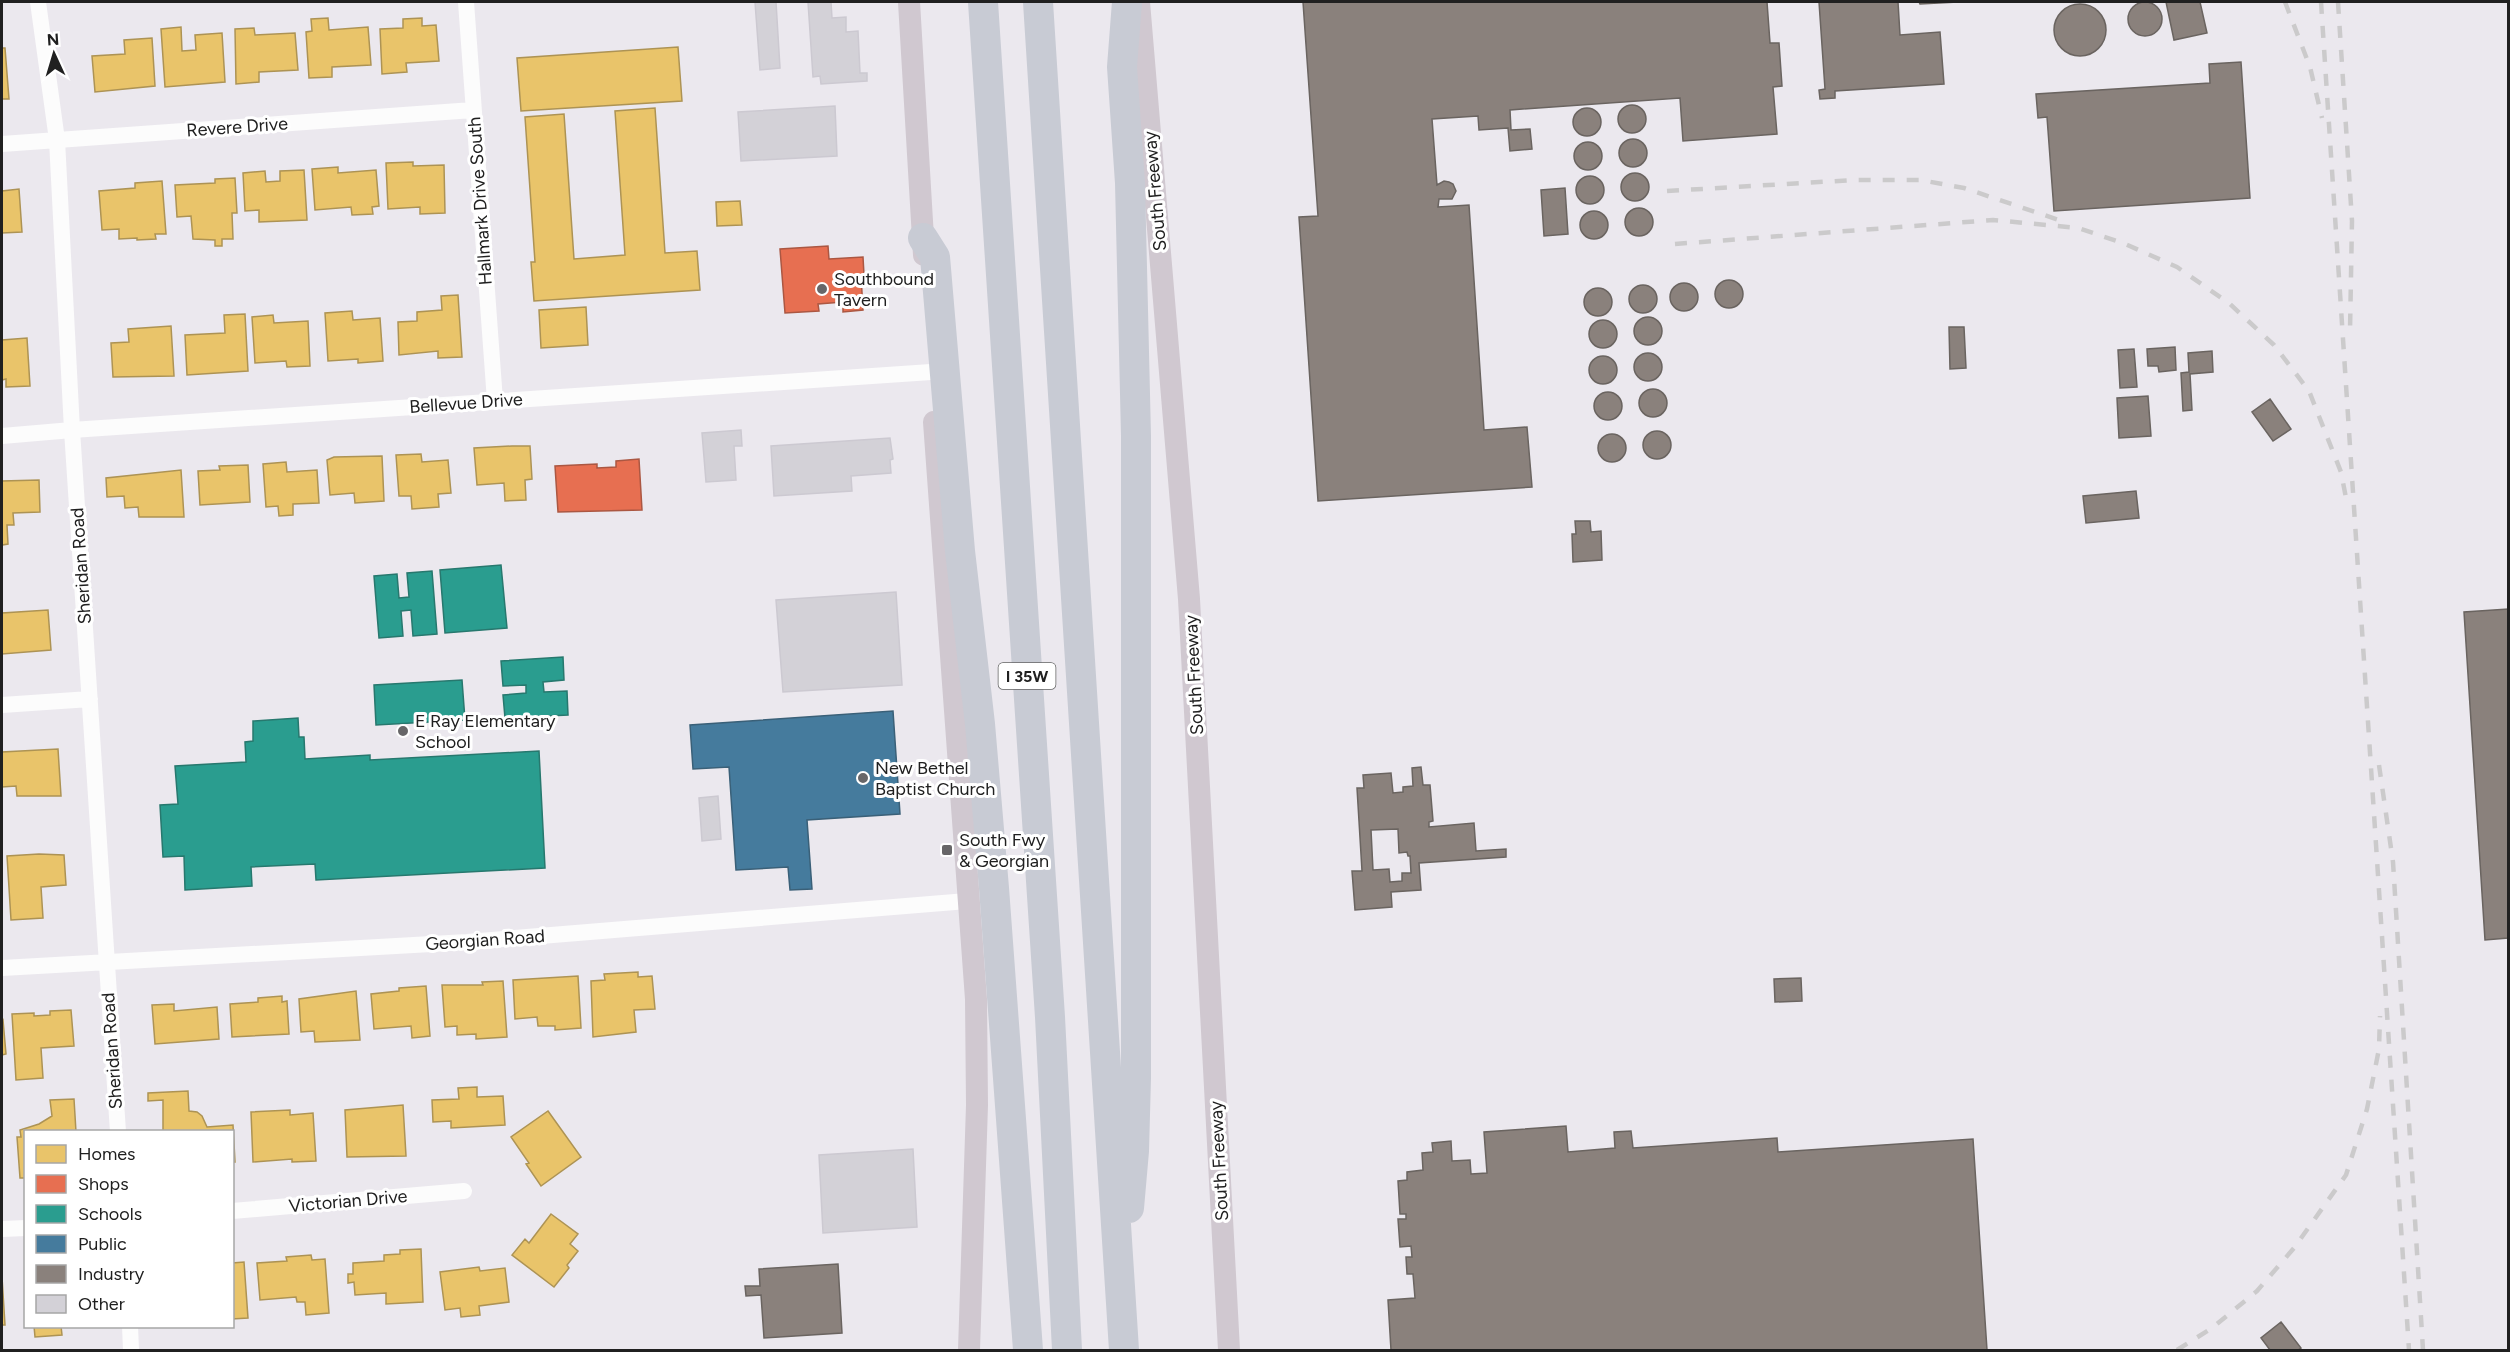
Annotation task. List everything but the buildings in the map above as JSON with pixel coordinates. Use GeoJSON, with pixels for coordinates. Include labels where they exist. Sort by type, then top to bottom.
{"type":"FeatureCollection","features":[{"type":"Feature","properties":{"kind":"highway","name":"I 35W"},"geometry":{"type":"LineString","coordinates":[[983,2],[1050,1017],[1067,1350]]}},
{"type":"Feature","properties":{"kind":"highway","name":"I 35W"},"geometry":{"type":"LineString","coordinates":[[1038,2],[1124,1350]]}},
{"type":"Feature","properties":{"kind":"highway"},"geometry":{"type":"LineString","coordinates":[[1121,1303],[1134,1151],[1136,1078],[1136,436],[1130,183],[1122,67],[1127,2]]}},
{"type":"Feature","properties":{"kind":"highway"},"geometry":{"type":"LineString","coordinates":[[923,238],[935,257],[960,551],[980,724],[1028,1350]]}},
{"type":"Feature","properties":{"kind":"main road"},"geometry":{"type":"LineString","coordinates":[[909,2],[931,372],[976,999],[977,1105],[969,1350]]}},
{"type":"Feature","properties":{"kind":"main road","name":"South Freeway"},"geometry":{"type":"LineString","coordinates":[[1139,2],[1190,599],[1229,1350]]}},
{"type":"Feature","properties":{"kind":"street","name":"Sheridan Road"},"geometry":{"type":"LineString","coordinates":[[38,2],[57,141],[72,430],[117,1130]]}},
{"type":"Feature","properties":{"kind":"street","name":"Hallmark Drive South"},"geometry":{"type":"LineString","coordinates":[[466,2],[495,401]]}},
{"type":"Feature","properties":{"kind":"street","name":"Revere Drive"},"geometry":{"type":"LineString","coordinates":[[2,144],[473,110]]}},
{"type":"Feature","properties":{"kind":"street","name":"Bellevue Drive"},"geometry":{"type":"LineString","coordinates":[[2,436],[931,372]]}},
{"type":"Feature","properties":{"kind":"street"},"geometry":{"type":"LineString","coordinates":[[2,705],[90,699]]}},
{"type":"Feature","properties":{"kind":"street","name":"Georgian Road"},"geometry":{"type":"LineString","coordinates":[[2,968],[467,942],[968,901]]}},
{"type":"Feature","properties":{"kind":"street","name":"Victorian Drive"},"geometry":{"type":"LineString","coordinates":[[234,1211],[464,1191]]}},
{"type":"Feature","properties":{"kind":"street"},"geometry":{"type":"LineString","coordinates":[[2,1229],[24,1228]]}},
{"type":"Feature","properties":{"kind":"street"},"geometry":{"type":"LineString","coordinates":[[130,1328],[131,1350]]}},
{"type":"Feature","properties":{"kind":"railway"},"geometry":{"type":"LineString","coordinates":[[2285,2],[2310,67],[2322,118]]}},
{"type":"Feature","properties":{"kind":"railway"},"geometry":{"type":"LineString","coordinates":[[2321,2],[2409,1350]]}},
{"type":"Feature","properties":{"kind":"railway"},"geometry":{"type":"LineString","coordinates":[[2338,2],[2352,221],[2350,331]]}},
{"type":"Feature","properties":{"kind":"railway"},"geometry":{"type":"LineString","coordinates":[[1667,191],[1854,180],[1920,180],[1964,188],[2062,221]]}},
{"type":"Feature","properties":{"kind":"railway"},"geometry":{"type":"LineString","coordinates":[[1675,244],[1993,220],[2078,228],[2123,243],[2177,267],[2230,304],[2274,345],[2309,391],[2341,472],[2347,503]]}},
{"type":"Feature","properties":{"kind":"railway"},"geometry":{"type":"LineString","coordinates":[[2379,765],[2393,862],[2423,1350]]}},
{"type":"Feature","properties":{"kind":"railway"},"geometry":{"type":"LineString","coordinates":[[2177,1350],[2212,1328],[2257,1291],[2294,1248],[2346,1175],[2367,1109],[2379,1049],[2380,1016]]}},
{"type":"Feature","properties":{"kind":"place","name":"Southbound Tavern"},"geometry":{"type":"Point","coordinates":[822,289]}},
{"type":"Feature","properties":{"kind":"place","name":"E Ray Elementary School"},"geometry":{"type":"Point","coordinates":[403,731]}},
{"type":"Feature","properties":{"kind":"place","name":"New Bethel Baptist Church"},"geometry":{"type":"Point","coordinates":[863,778]}},
{"type":"Feature","properties":{"kind":"place","name":"South Fwy & Georgian"},"geometry":{"type":"Point","coordinates":[947,850]}}]}
